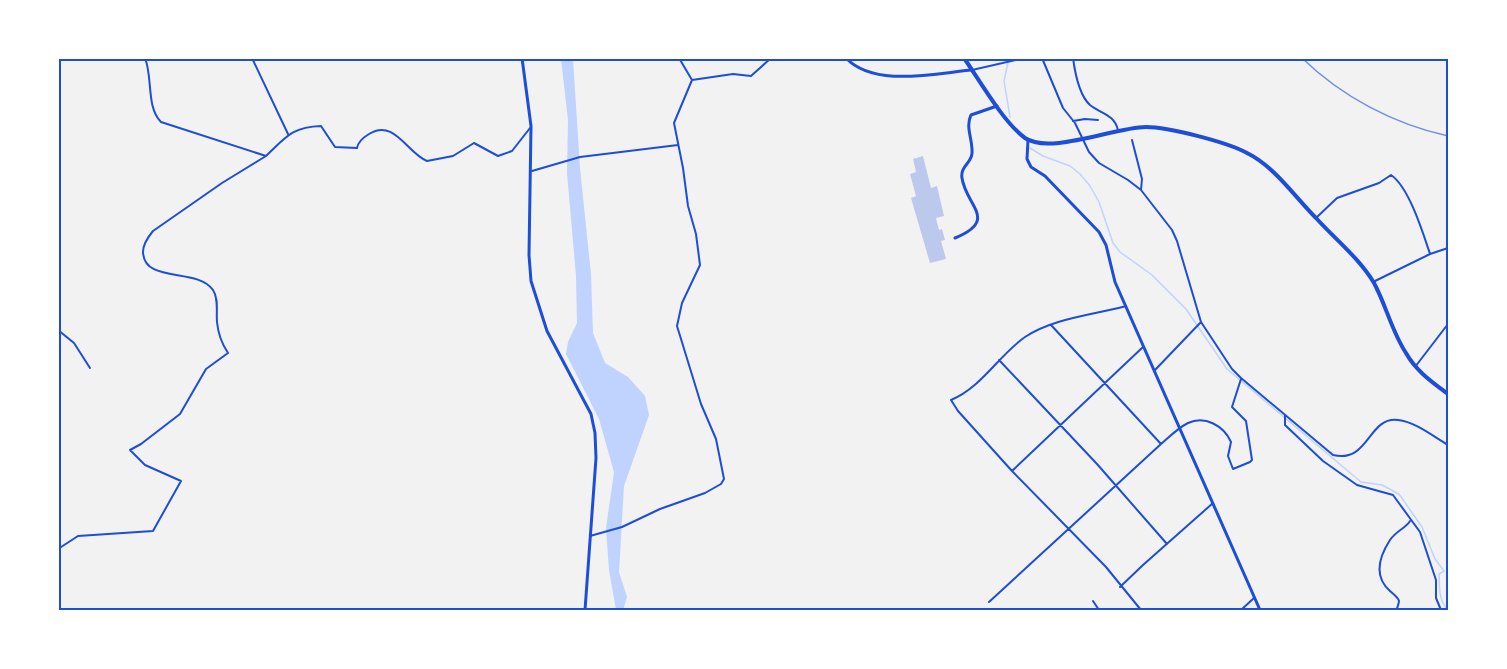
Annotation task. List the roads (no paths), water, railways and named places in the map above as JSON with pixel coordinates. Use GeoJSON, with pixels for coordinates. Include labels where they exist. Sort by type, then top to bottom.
{"type":"FeatureCollection","features":[{"type":"Feature","properties":{"kind":"main road"},"geometry":{"type":"LineString","coordinates":[[964,58],[998,106],[1028,140],[1051,144],[1118,130],[1146,127],[1170,129],[1247,153],[1264,164],[1364,269],[1373,282],[1405,352],[1415,367],[1449,394]]}},
{"type":"Feature","properties":{"kind":"street"},"geometry":{"type":"LineString","coordinates":[[145,58],[149,67],[150,91],[156,117],[161,122],[266,156]]}},
{"type":"Feature","properties":{"kind":"street"},"geometry":{"type":"LineString","coordinates":[[252,58],[288,134]]}},
{"type":"Feature","properties":{"kind":"street"},"geometry":{"type":"LineString","coordinates":[[522,58],[531,126],[529,255],[531,280],[547,332],[582,395],[591,414],[595,433],[596,458],[585,610]]}},
{"type":"Feature","properties":{"kind":"street"},"geometry":{"type":"LineString","coordinates":[[678,58],[692,80]]}},
{"type":"Feature","properties":{"kind":"street"},"geometry":{"type":"LineString","coordinates":[[692,80],[733,74],[751,76],[771,58]]}},
{"type":"Feature","properties":{"kind":"street"},"geometry":{"type":"LineString","coordinates":[[846,58],[859,69],[890,76],[972,70],[1024,58]]}},
{"type":"Feature","properties":{"kind":"street"},"geometry":{"type":"LineString","coordinates":[[1004,64],[1005,58]]}},
{"type":"Feature","properties":{"kind":"street"},"geometry":{"type":"LineString","coordinates":[[1042,58],[1063,108],[1073,121],[1089,152],[1094,158],[1141,190],[1172,230],[1192,286],[1199,324],[1241,378],[1333,454],[1352,455],[1382,423],[1390,420],[1403,421],[1449,445]]}},
{"type":"Feature","properties":{"kind":"street"},"geometry":{"type":"LineString","coordinates":[[1073,58],[1084,98],[1090,105],[1109,115],[1116,123],[1118,130]]}},
{"type":"Feature","properties":{"kind":"street"},"geometry":{"type":"LineString","coordinates":[[591,535],[622,528],[660,509],[705,493],[721,484],[724,479],[716,439],[701,404],[677,326],[682,303],[700,265],[675,123],[692,80]]}},
{"type":"Feature","properties":{"kind":"street"},"geometry":{"type":"LineString","coordinates":[[955,238],[975,227],[977,220],[975,205],[966,193],[961,176],[963,167],[971,158],[972,150],[967,122],[970,115],[998,106]]}},
{"type":"Feature","properties":{"kind":"street"},"geometry":{"type":"LineString","coordinates":[[1073,121],[1098,120]]}},
{"type":"Feature","properties":{"kind":"street"},"geometry":{"type":"LineString","coordinates":[[58,549],[78,536],[153,531],[181,480],[145,465],[130,450],[180,414],[206,369],[228,353],[218,326],[213,289],[192,278],[159,272],[151,268],[145,259],[144,246],[153,231],[222,183],[266,156],[288,134],[305,127],[321,126],[335,147],[357,148],[358,143],[371,132],[385,129],[395,134],[412,152],[427,161],[453,156],[474,143],[498,156],[513,151],[531,126]]}},
{"type":"Feature","properties":{"kind":"street"},"geometry":{"type":"LineString","coordinates":[[1028,140],[1027,159],[1031,167],[1045,177],[1099,232],[1106,245],[1112,274],[1260,610]]}},
{"type":"Feature","properties":{"kind":"street"},"geometry":{"type":"LineString","coordinates":[[1132,140],[1142,179],[1141,190]]}},
{"type":"Feature","properties":{"kind":"street"},"geometry":{"type":"LineString","coordinates":[[532,171],[570,159],[678,146]]}},
{"type":"Feature","properties":{"kind":"street"},"geometry":{"type":"LineString","coordinates":[[1316,218],[1337,198],[1379,183],[1391,175],[1399,182],[1412,208],[1430,254]]}},
{"type":"Feature","properties":{"kind":"street"},"geometry":{"type":"LineString","coordinates":[[1373,282],[1430,254],[1449,248]]}},
{"type":"Feature","properties":{"kind":"street"},"geometry":{"type":"LineString","coordinates":[[1126,306],[1050,324],[1023,339],[973,386],[951,400],[958,411],[1012,471],[1106,567],[1141,610]]}},
{"type":"Feature","properties":{"kind":"street"},"geometry":{"type":"LineString","coordinates":[[1050,324],[1161,444]]}},
{"type":"Feature","properties":{"kind":"street"},"geometry":{"type":"LineString","coordinates":[[1155,371],[1199,324]]}},
{"type":"Feature","properties":{"kind":"street"},"geometry":{"type":"LineString","coordinates":[[1415,367],[1449,324]]}},
{"type":"Feature","properties":{"kind":"street"},"geometry":{"type":"LineString","coordinates":[[58,330],[74,343],[90,368]]}},
{"type":"Feature","properties":{"kind":"street"},"geometry":{"type":"LineString","coordinates":[[1012,471],[1144,346]]}},
{"type":"Feature","properties":{"kind":"street"},"geometry":{"type":"LineString","coordinates":[[999,360],[1167,544]]}},
{"type":"Feature","properties":{"kind":"street"},"geometry":{"type":"LineString","coordinates":[[989,602],[1161,444],[1188,423],[1201,421],[1223,429],[1231,442],[1228,456],[1233,469],[1250,462],[1252,460],[1246,421],[1232,407],[1241,378]]}},
{"type":"Feature","properties":{"kind":"street"},"geometry":{"type":"LineString","coordinates":[[1286,414],[1285,425],[1323,461],[1357,485],[1393,495],[1420,532],[1437,580],[1436,602],[1441,610]]}},
{"type":"Feature","properties":{"kind":"street"},"geometry":{"type":"LineString","coordinates":[[1120,587],[1213,503]]}},
{"type":"Feature","properties":{"kind":"street"},"geometry":{"type":"LineString","coordinates":[[1396,610],[1399,602],[1397,598],[1381,583],[1379,577],[1381,558],[1395,534],[1410,521]]}},
{"type":"Feature","properties":{"kind":"street"},"geometry":{"type":"LineString","coordinates":[[1241,610],[1254,598]]}},
{"type":"Feature","properties":{"kind":"street"},"geometry":{"type":"LineString","coordinates":[[1093,601],[1099,610]]}},
{"type":"Feature","properties":{"kind":"street"},"geometry":{"type":"LineString","coordinates":[[109,610],[118,610]]}},
{"type":"Feature","properties":{"kind":"water"},"geometry":{"type":"Polygon","coordinates":[[[561,59],[573,59],[580,168],[591,274],[593,333],[605,363],[628,377],[645,396],[649,415],[624,486],[619,572],[627,597],[623,610],[616,610],[609,570],[606,528],[614,472],[599,419],[566,354],[568,342],[577,323],[576,276],[567,173],[568,120],[561,59]]]}},
{"type":"Feature","properties":{"kind":"waterway"},"geometry":{"type":"LineString","coordinates":[[1009,58],[1004,81],[1010,117]]}},
{"type":"Feature","properties":{"kind":"waterway"},"geometry":{"type":"LineString","coordinates":[[1030,148],[1043,156],[1070,166],[1080,174],[1099,202],[1113,243],[1120,252],[1152,275],[1186,309],[1227,369],[1361,482],[1382,485],[1399,494],[1422,527],[1435,559],[1444,571],[1439,574],[1442,600],[1446,608]]}},
{"type":"Feature","properties":{"kind":"railway"},"geometry":{"type":"LineString","coordinates":[[1302,58],[1334,85],[1370,107],[1408,124],[1448,136]]}}]}
